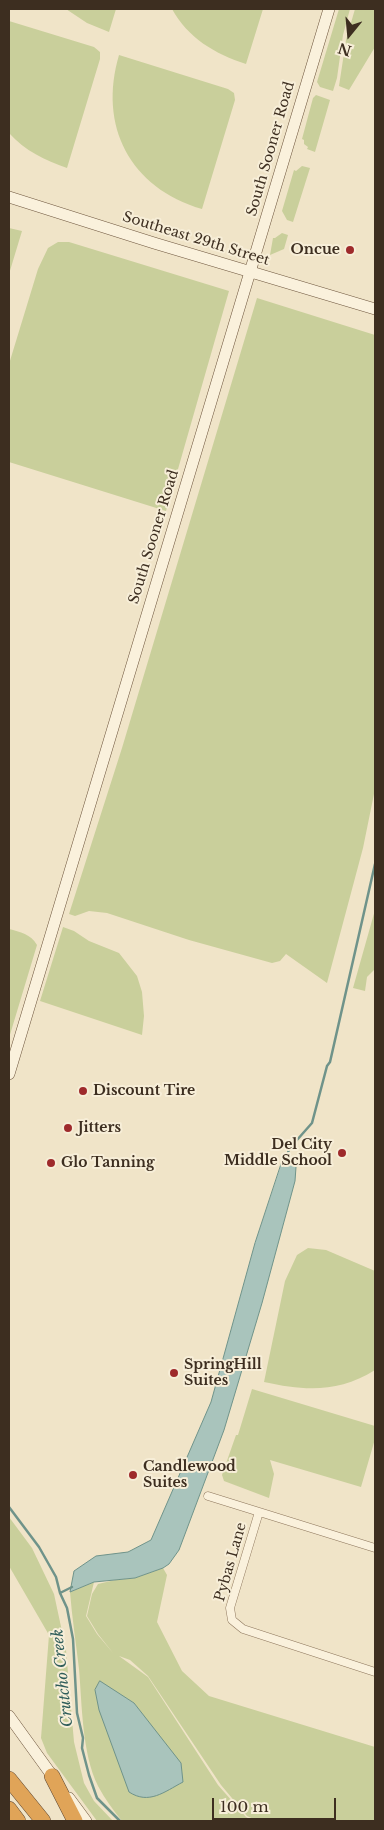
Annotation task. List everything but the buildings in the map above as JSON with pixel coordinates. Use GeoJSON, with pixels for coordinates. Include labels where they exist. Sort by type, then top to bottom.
{"type":"FeatureCollection","features":[{"type":"Feature","properties":{"kind":"highway"},"geometry":{"type":"LineString","coordinates":[[52,1776],[75,1821]]}},
{"type":"Feature","properties":{"kind":"highway"},"geometry":{"type":"LineString","coordinates":[[9,1779],[43,1821]]}},
{"type":"Feature","properties":{"kind":"highway"},"geometry":{"type":"LineString","coordinates":[[9,1809],[18,1821]]}},
{"type":"Feature","properties":{"kind":"main road","name":"South Sooner Road"},"geometry":{"type":"LineString","coordinates":[[9,1074],[329,9]]}},
{"type":"Feature","properties":{"kind":"main road","name":"Southeast 29th Street"},"geometry":{"type":"LineString","coordinates":[[9,197],[173,249],[375,309]]}},
{"type":"Feature","properties":{"kind":"main road"},"geometry":{"type":"LineString","coordinates":[[9,1716],[86,1821]]}},
{"type":"Feature","properties":{"kind":"street"},"geometry":{"type":"LineString","coordinates":[[208,1496],[375,1548]]}},
{"type":"Feature","properties":{"kind":"street","name":"Pybas Lane"},"geometry":{"type":"LineString","coordinates":[[259,1512],[230,1608],[232,1620],[242,1629],[375,1672]]}},
{"type":"Feature","properties":{"kind":"green space"},"geometry":{"type":"Polygon","coordinates":[[[66,9],[116,9],[109,32],[87,23],[66,9]]]}},
{"type":"Feature","properties":{"kind":"green space"},"geometry":{"type":"Polygon","coordinates":[[[172,9],[263,9],[246,64],[203,44],[186,28],[172,9]]]}},
{"type":"Feature","properties":{"kind":"green space"},"geometry":{"type":"Polygon","coordinates":[[[339,9],[350,9],[343,35],[337,78],[333,91],[320,87],[317,82],[339,9]]]}},
{"type":"Feature","properties":{"kind":"green space"},"geometry":{"type":"Polygon","coordinates":[[[355,9],[375,9],[375,47],[349,90],[339,86],[346,40],[355,9]]]}},
{"type":"Feature","properties":{"kind":"green space"},"geometry":{"type":"Polygon","coordinates":[[[9,21],[94,47],[100,52],[100,59],[67,168],[36,154],[9,133],[9,21]]]}},
{"type":"Feature","properties":{"kind":"green space"},"geometry":{"type":"Polygon","coordinates":[[[119,55],[228,89],[234,93],[235,100],[202,209],[177,199],[156,186],[139,170],[126,151],[117,129],[113,106],[114,81],[119,55]]]}},
{"type":"Feature","properties":{"kind":"green space"},"geometry":{"type":"Polygon","coordinates":[[[316,95],[330,100],[315,152],[307,149],[308,147],[302,139],[313,98],[316,95]]]}},
{"type":"Feature","properties":{"kind":"green space"},"geometry":{"type":"Polygon","coordinates":[[[302,166],[310,168],[293,222],[287,220],[282,211],[294,170],[296,171],[302,166]]]}},
{"type":"Feature","properties":{"kind":"green space"},"geometry":{"type":"Polygon","coordinates":[[[9,228],[22,231],[9,274],[9,228]]]}},
{"type":"Feature","properties":{"kind":"green space"},"geometry":{"type":"Polygon","coordinates":[[[282,233],[288,235],[284,249],[270,255],[273,238],[282,233]]]}},
{"type":"Feature","properties":{"kind":"green space"},"geometry":{"type":"Polygon","coordinates":[[[58,242],[69,242],[229,291],[166,511],[9,462],[9,364],[38,269],[48,248],[58,242]]]}},
{"type":"Feature","properties":{"kind":"green space"},"geometry":{"type":"Polygon","coordinates":[[[257,298],[375,335],[375,789],[363,848],[327,983],[286,954],[280,961],[272,963],[189,940],[107,913],[89,911],[75,916],[69,914],[122,748],[257,298]]]}},
{"type":"Feature","properties":{"kind":"green space"},"geometry":{"type":"Polygon","coordinates":[[[375,910],[375,969],[367,977],[365,991],[353,988],[375,910]]]}},
{"type":"Feature","properties":{"kind":"green space"},"geometry":{"type":"Polygon","coordinates":[[[63,927],[74,931],[89,941],[119,953],[137,976],[142,992],[144,1016],[142,1035],[40,1001],[63,927]]]}},
{"type":"Feature","properties":{"kind":"green space"},"geometry":{"type":"Polygon","coordinates":[[[9,929],[28,936],[37,945],[9,1038],[9,929]]]}},
{"type":"Feature","properties":{"kind":"green space"},"geometry":{"type":"Polygon","coordinates":[[[308,1248],[326,1250],[375,1271],[375,1370],[348,1383],[321,1388],[293,1387],[264,1382],[285,1281],[297,1255],[308,1248]]]}},
{"type":"Feature","properties":{"kind":"green space"},"geometry":{"type":"Polygon","coordinates":[[[252,1389],[375,1426],[375,1439],[361,1487],[270,1460],[274,1474],[269,1498],[224,1481],[222,1475],[236,1435],[238,1435],[252,1389]]]}},
{"type":"Feature","properties":{"kind":"green space"},"geometry":{"type":"Polygon","coordinates":[[[9,1517],[32,1548],[54,1594],[66,1650],[74,1742],[84,1783],[94,1801],[113,1821],[97,1821],[47,1753],[41,1738],[49,1635],[9,1566],[9,1517]]]}},
{"type":"Feature","properties":{"kind":"green space"},"geometry":{"type":"Polygon","coordinates":[[[163,1568],[167,1575],[157,1622],[182,1671],[209,1696],[375,1747],[375,1821],[258,1821],[247,1816],[221,1785],[148,1676],[130,1660],[119,1656],[148,1677],[218,1785],[246,1817],[253,1821],[122,1821],[98,1786],[89,1759],[84,1729],[70,1592],[94,1582],[86,1616],[97,1634],[113,1653],[87,1616],[92,1594],[98,1584],[135,1578],[163,1568]],[[99,1682],[181,1778],[182,1772],[134,1703],[99,1682]]]}},
{"type":"Feature","properties":{"kind":"water"},"geometry":{"type":"Polygon","coordinates":[[[283,1159],[292,1160],[296,1167],[295,1181],[262,1303],[224,1430],[179,1550],[169,1564],[163,1568],[135,1578],[94,1582],[70,1592],[74,1571],[96,1556],[128,1552],[151,1540],[211,1402],[255,1243],[283,1159]]]}},
{"type":"Feature","properties":{"kind":"water"},"geometry":{"type":"Polygon","coordinates":[[[100,1681],[134,1703],[181,1763],[183,1782],[156,1796],[136,1796],[129,1792],[99,1710],[95,1690],[100,1681]]]}},
{"type":"Feature","properties":{"kind":"waterway"},"geometry":{"type":"LineString","coordinates":[[286,1161],[289,1149],[312,1123],[327,1066],[330,1062],[375,864]]}},
{"type":"Feature","properties":{"kind":"waterway","name":"Crutcho Creek"},"geometry":{"type":"LineString","coordinates":[[9,1507],[39,1547],[56,1577],[60,1593],[67,1608],[73,1639],[77,1713],[83,1738],[82,1748],[97,1798],[120,1821]]}},
{"type":"Feature","properties":{"kind":"waterway"},"geometry":{"type":"LineString","coordinates":[[60,1593],[72,1587]]}},
{"type":"Feature","properties":{"kind":"place","name":"Oncue"},"geometry":{"type":"Point","coordinates":[350,250]}},
{"type":"Feature","properties":{"kind":"place","name":"Discount Tire"},"geometry":{"type":"Point","coordinates":[83,1091]}},
{"type":"Feature","properties":{"kind":"place","name":"Jitters"},"geometry":{"type":"Point","coordinates":[68,1128]}},
{"type":"Feature","properties":{"kind":"place","name":"Del City Middle School"},"geometry":{"type":"Point","coordinates":[342,1153]}},
{"type":"Feature","properties":{"kind":"place","name":"Glo Tanning"},"geometry":{"type":"Point","coordinates":[51,1163]}},
{"type":"Feature","properties":{"kind":"place","name":"SpringHill Suites"},"geometry":{"type":"Point","coordinates":[174,1373]}},
{"type":"Feature","properties":{"kind":"place","name":"Candlewood Suites"},"geometry":{"type":"Point","coordinates":[133,1475]}}]}
